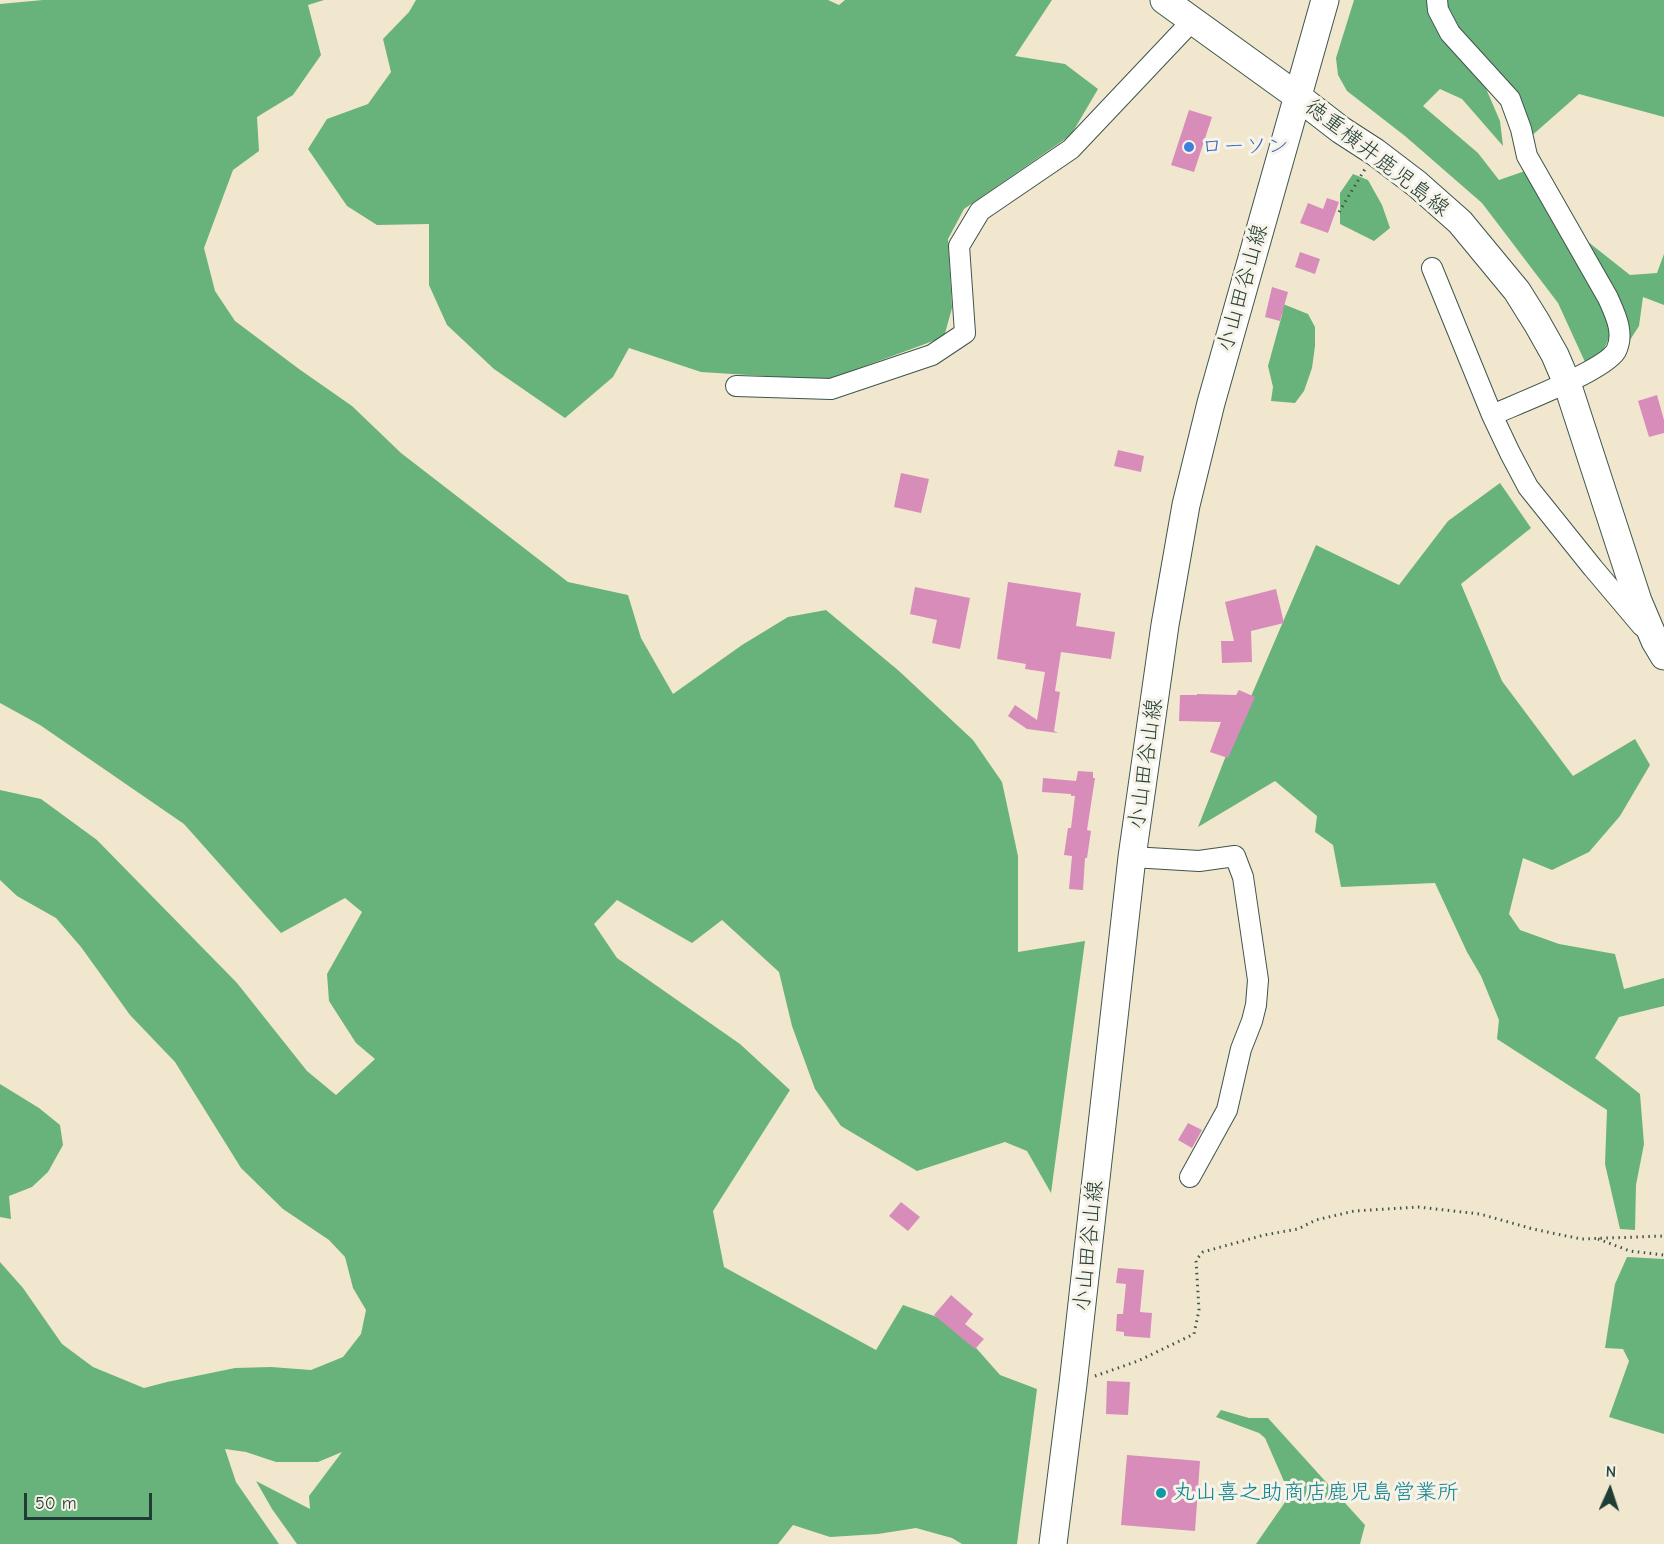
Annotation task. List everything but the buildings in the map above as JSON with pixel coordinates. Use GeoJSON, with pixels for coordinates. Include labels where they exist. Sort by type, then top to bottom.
{"type":"FeatureCollection","features":[{"type":"Feature","properties":{"kind":"main road","name":"徳重横井鹿児島線"},"geometry":{"type":"LineString","coordinates":[[1164,0],[1417,184],[1460,222],[1517,291],[1538,323],[1567,383],[1638,601],[1660,649]]}},
{"type":"Feature","properties":{"kind":"main road","name":"小山田谷山線"},"geometry":{"type":"LineString","coordinates":[[1053,1544],[1132,857],[1165,625],[1186,506],[1210,403],[1325,0]]}},
{"type":"Feature","properties":{"kind":"street"},"geometry":{"type":"LineString","coordinates":[[1437,0],[1438,10],[1450,33],[1510,99],[1521,129],[1527,156],[1608,298],[1618,320],[1620,335],[1616,351],[1600,366],[1567,383],[1492,415]]}},
{"type":"Feature","properties":{"kind":"street"},"geometry":{"type":"LineString","coordinates":[[736,386],[831,388],[932,355],[965,333],[959,246],[980,212],[1071,149],[1192,21]]}},
{"type":"Feature","properties":{"kind":"street"},"geometry":{"type":"LineString","coordinates":[[1432,268],[1492,415],[1528,487],[1660,649]]}},
{"type":"Feature","properties":{"kind":"street"},"geometry":{"type":"LineString","coordinates":[[1132,857],[1199,861],[1235,856],[1243,877],[1258,980],[1256,1005],[1241,1049],[1227,1110],[1190,1177]]}},
{"type":"Feature","properties":{"kind":"path"},"geometry":{"type":"LineString","coordinates":[[1340,212],[1375,152]]}},
{"type":"Feature","properties":{"kind":"path"},"geometry":{"type":"LineString","coordinates":[[1073,1384],[1138,1361],[1194,1334],[1198,1310],[1196,1260],[1203,1252],[1264,1235],[1298,1229],[1316,1220],[1354,1212],[1418,1207],[1480,1214],[1533,1229],[1581,1239],[1664,1236]]}},
{"type":"Feature","properties":{"kind":"path"},"geometry":{"type":"LineString","coordinates":[[1596,1239],[1630,1251],[1664,1255]]}},
{"type":"Feature","properties":{"kind":"green space"},"geometry":{"type":"Polygon","coordinates":[[[43,0],[324,0],[308,5],[321,55],[293,95],[257,117],[259,151],[233,170],[204,248],[215,291],[235,321],[352,406],[401,453],[568,582],[628,595],[641,638],[673,694],[742,645],[788,617],[826,610],[899,671],[973,740],[1002,782],[1018,856],[1018,952],[1085,941],[1051,1193],[1027,1151],[1005,1142],[917,1171],[841,1126],[815,1089],[792,1026],[779,972],[722,920],[692,943],[617,900],[594,924],[617,958],[740,1044],[790,1090],[713,1211],[724,1267],[876,1350],[903,1305],[954,1323],[1000,1375],[1037,1389],[1017,1544],[962,1544],[952,1538],[916,1528],[878,1534],[830,1537],[793,1525],[778,1544],[297,1544],[272,1509],[256,1481],[310,1509],[309,1496],[342,1452],[318,1462],[276,1462],[246,1452],[225,1449],[236,1482],[279,1544],[0,1544],[0,1262],[23,1288],[62,1344],[93,1367],[144,1388],[235,1368],[271,1367],[311,1370],[343,1357],[361,1334],[366,1310],[353,1288],[345,1257],[329,1240],[283,1209],[241,1168],[175,1062],[130,1015],[81,947],[56,918],[17,896],[0,880],[0,790],[41,799],[97,840],[237,983],[307,1071],[336,1095],[375,1059],[356,1043],[329,1001],[327,974],[362,912],[345,898],[281,933],[184,824],[40,725],[0,703],[0,4],[43,0]]]}},
{"type":"Feature","properties":{"kind":"green space"},"geometry":{"type":"Polygon","coordinates":[[[416,0],[828,0],[839,5],[845,0],[1052,0],[1015,56],[1065,64],[1098,89],[1071,135],[964,209],[948,239],[952,308],[944,337],[827,380],[701,372],[629,348],[613,377],[565,418],[494,369],[447,325],[429,285],[429,224],[377,225],[347,206],[308,149],[327,119],[368,104],[391,72],[383,39],[409,12],[416,0]]]}},
{"type":"Feature","properties":{"kind":"green space"},"geometry":{"type":"Polygon","coordinates":[[[1354,0],[1664,0],[1664,117],[1579,94],[1520,146],[1498,80],[1484,84],[1500,121],[1503,146],[1462,99],[1440,89],[1423,106],[1478,153],[1499,180],[1525,171],[1605,309],[1610,336],[1603,351],[1585,362],[1558,303],[1482,203],[1405,136],[1347,91],[1338,75],[1336,58],[1354,0]]]}},
{"type":"Feature","properties":{"kind":"green space"},"geometry":{"type":"Polygon","coordinates":[[[1353,174],[1368,180],[1382,205],[1390,228],[1374,241],[1340,224],[1340,193],[1353,174]]]}},
{"type":"Feature","properties":{"kind":"green space"},"geometry":{"type":"Polygon","coordinates":[[[1568,226],[1630,275],[1657,273],[1664,254],[1664,305],[1643,297],[1639,326],[1628,343],[1568,226]]]}},
{"type":"Feature","properties":{"kind":"green space"},"geometry":{"type":"Polygon","coordinates":[[[1283,304],[1308,314],[1315,327],[1312,368],[1304,391],[1295,403],[1271,401],[1273,387],[1268,366],[1283,304]]]}},
{"type":"Feature","properties":{"kind":"green space"},"geometry":{"type":"Polygon","coordinates":[[[1500,483],[1531,528],[1461,584],[1502,681],[1573,776],[1635,739],[1650,765],[1620,816],[1589,852],[1552,870],[1523,858],[1509,914],[1520,930],[1559,944],[1615,954],[1624,989],[1664,978],[1664,1006],[1619,1017],[1595,1058],[1640,1094],[1644,1144],[1636,1185],[1635,1230],[1620,1229],[1605,1164],[1607,1110],[1497,1039],[1499,1020],[1481,976],[1467,952],[1435,883],[1341,887],[1333,845],[1315,832],[1317,816],[1275,781],[1198,827],[1231,743],[1316,545],[1399,585],[1448,521],[1500,483]]]}},
{"type":"Feature","properties":{"kind":"green space"},"geometry":{"type":"Polygon","coordinates":[[[0,1084],[39,1108],[60,1125],[63,1145],[48,1172],[32,1187],[9,1196],[11,1219],[0,1217],[0,1084]]]}},
{"type":"Feature","properties":{"kind":"green space"},"geometry":{"type":"Polygon","coordinates":[[[1627,1257],[1664,1259],[1664,1434],[1609,1417],[1629,1361],[1623,1349],[1605,1348],[1615,1284],[1627,1257]]]}},
{"type":"Feature","properties":{"kind":"green space"},"geometry":{"type":"Polygon","coordinates":[[[1221,1410],[1249,1418],[1268,1418],[1365,1525],[1360,1544],[1256,1544],[1290,1495],[1265,1438],[1259,1433],[1216,1417],[1221,1410]]]}},
{"type":"Feature","properties":{"kind":"place","name":"ローソン"},"geometry":{"type":"Point","coordinates":[1189,147]}},
{"type":"Feature","properties":{"kind":"place","name":"丸山喜之助商店鹿児島営業所"},"geometry":{"type":"Point","coordinates":[1161,1493]}}]}
